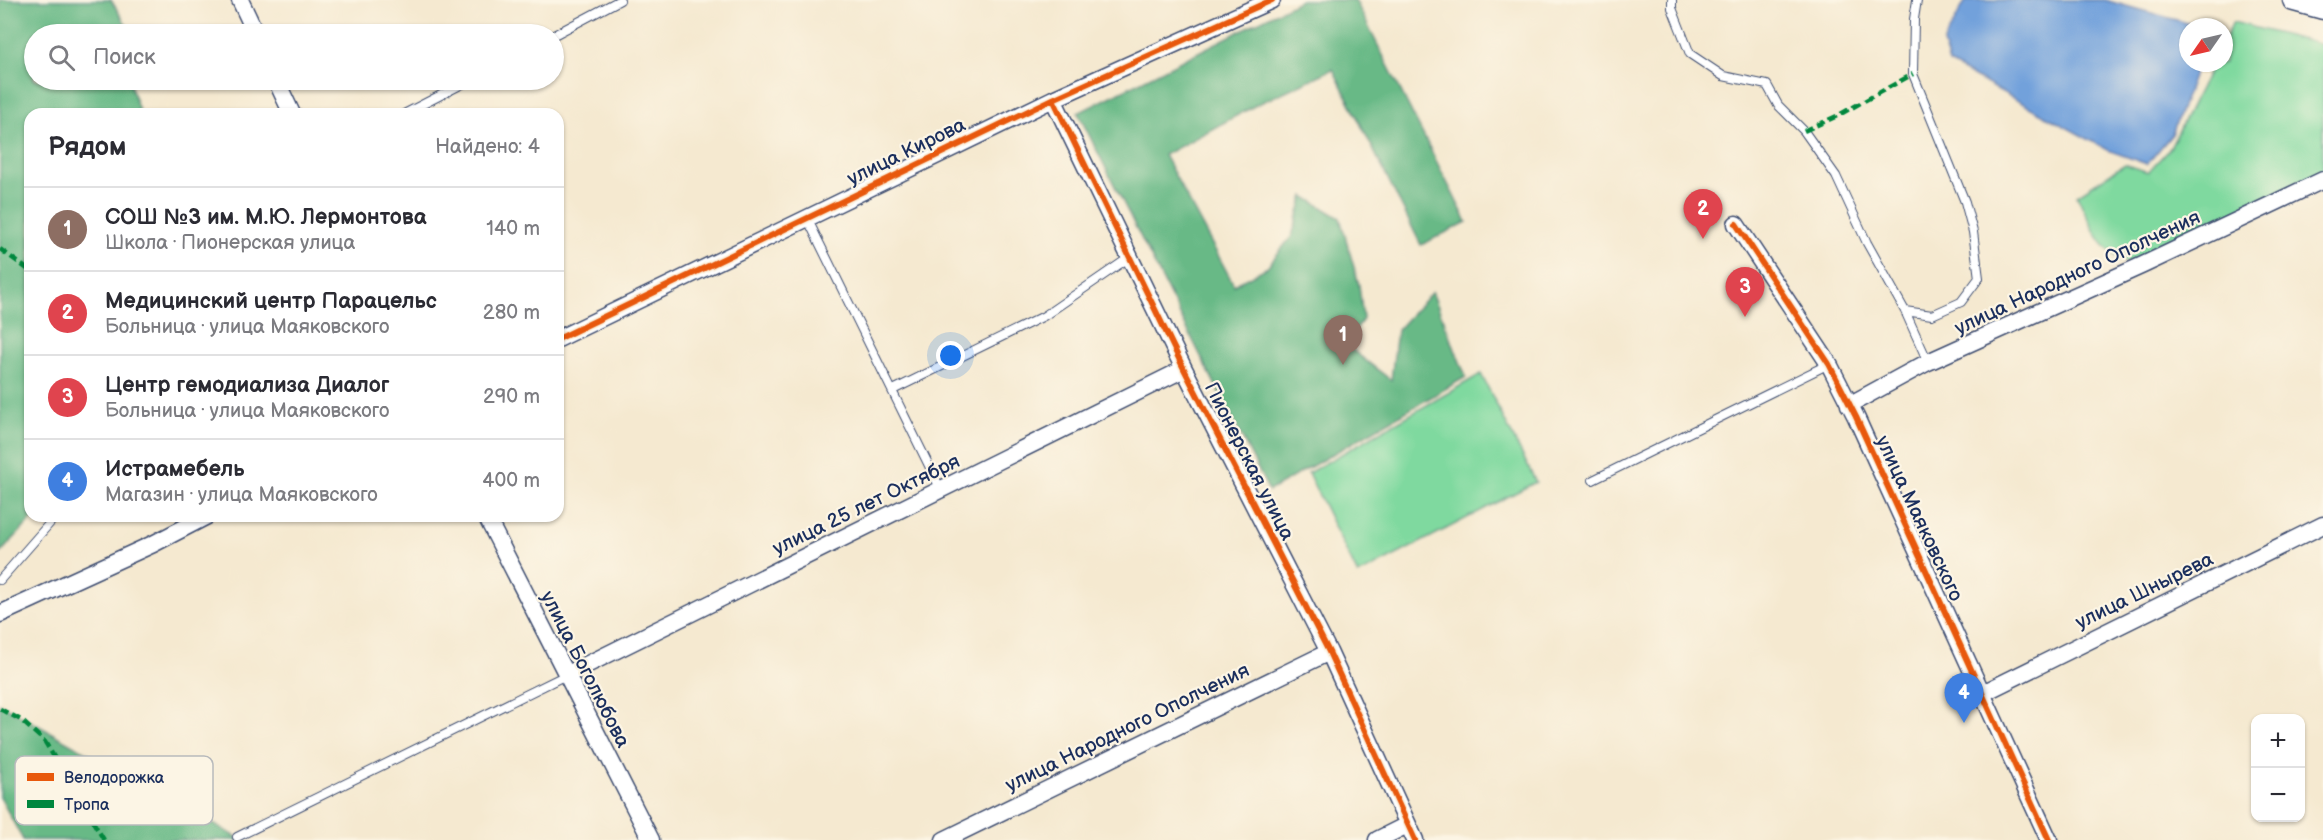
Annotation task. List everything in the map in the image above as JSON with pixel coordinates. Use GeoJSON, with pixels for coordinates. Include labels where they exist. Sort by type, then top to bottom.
{"type":"FeatureCollection","features":[{"type":"Feature","properties":{"kind":"main road"},"geometry":{"type":"LineString","coordinates":[[2294,0],[2323,8]]}},
{"type":"Feature","properties":{"kind":"street"},"geometry":{"type":"LineString","coordinates":[[240,0],[251,24]]}},
{"type":"Feature","properties":{"kind":"street","name":"улица Кирова"},"geometry":{"type":"LineString","coordinates":[[564,336],[1053,99],[1272,0]]}},
{"type":"Feature","properties":{"kind":"street"},"geometry":{"type":"LineString","coordinates":[[281,90],[289,108]]}},
{"type":"Feature","properties":{"kind":"street","name":"Пионерская улица"},"geometry":{"type":"LineString","coordinates":[[1053,99],[1184,369],[1329,652],[1415,840]]}},
{"type":"Feature","properties":{"kind":"street","name":"улица Народного Ополчения"},"geometry":{"type":"LineString","coordinates":[[1849,405],[1928,362],[2143,265],[2323,180]]}},
{"type":"Feature","properties":{"kind":"street","name":"улица Маяковского"},"geometry":{"type":"LineString","coordinates":[[1736,224],[1829,364],[2049,840]]}},
{"type":"Feature","properties":{"kind":"street","name":"улица 25 лет Октября"},"geometry":{"type":"LineString","coordinates":[[566,675],[1184,369]]}},
{"type":"Feature","properties":{"kind":"street"},"geometry":{"type":"LineString","coordinates":[[0,614],[153,544],[195,522]]}},
{"type":"Feature","properties":{"kind":"street","name":"улица Боголюбова"},"geometry":{"type":"LineString","coordinates":[[489,522],[651,840]]}},
{"type":"Feature","properties":{"kind":"street","name":"улица Шнырева"},"geometry":{"type":"LineString","coordinates":[[1983,693],[2323,525]]}},
{"type":"Feature","properties":{"kind":"street","name":"улица Народного Ополчения"},"geometry":{"type":"LineString","coordinates":[[944,840],[1329,652]]}},
{"type":"Feature","properties":{"kind":"street"},"geometry":{"type":"LineString","coordinates":[[1377,840],[1407,825]]}},
{"type":"Feature","properties":{"kind":"lane"},"geometry":{"type":"LineString","coordinates":[[564,30],[620,0]]}},
{"type":"Feature","properties":{"kind":"lane"},"geometry":{"type":"LineString","coordinates":[[1672,0],[1672,8],[1690,54],[1723,76],[1767,85],[1778,105],[1804,131],[1836,176],[1867,243],[1905,311],[1928,362]]}},
{"type":"Feature","properties":{"kind":"lane"},"geometry":{"type":"LineString","coordinates":[[1905,311],[1932,315],[1961,302],[1978,278],[1973,232],[1965,202],[1913,74],[1914,19],[1917,0]]}},
{"type":"Feature","properties":{"kind":"lane"},"geometry":{"type":"LineString","coordinates":[[416,108],[451,90]]}},
{"type":"Feature","properties":{"kind":"lane"},"geometry":{"type":"LineString","coordinates":[[807,218],[941,490]]}},
{"type":"Feature","properties":{"kind":"lane"},"geometry":{"type":"LineString","coordinates":[[893,390],[1044,316],[1130,257]]}},
{"type":"Feature","properties":{"kind":"lane"},"geometry":{"type":"LineString","coordinates":[[1593,480],[1829,364]]}},
{"type":"Feature","properties":{"kind":"lane"},"geometry":{"type":"LineString","coordinates":[[0,580],[51,522]]}},
{"type":"Feature","properties":{"kind":"lane"},"geometry":{"type":"LineString","coordinates":[[237,837],[566,675]]}},
{"type":"Feature","properties":{"kind":"green space"},"geometry":{"type":"Polygon","coordinates":[[[0,0],[111,0],[126,24],[24,24],[24,90],[132,90],[138,108],[24,108],[24,522],[29,522],[0,553],[0,0]]]}},
{"type":"Feature","properties":{"kind":"green space"},"geometry":{"type":"Polygon","coordinates":[[[1301,0],[1355,0],[1467,222],[1421,245],[1333,69],[1258,104],[1164,155],[1234,285],[1266,268],[1292,236],[1304,196],[1340,218],[1359,285],[1363,319],[1346,345],[1391,380],[1397,330],[1432,292],[1466,377],[1269,491],[1078,113],[1301,0]]]}},
{"type":"Feature","properties":{"kind":"green space"},"geometry":{"type":"Polygon","coordinates":[[[2233,22],[2323,45],[2323,175],[2136,265],[2124,261],[2105,247],[2077,195],[2125,164],[2148,172],[2170,148],[2208,72],[2233,72],[2233,22]]]}},
{"type":"Feature","properties":{"kind":"green space"},"geometry":{"type":"Polygon","coordinates":[[[1481,374],[1536,482],[1358,575],[1308,473],[1481,374]]]}},
{"type":"Feature","properties":{"kind":"green space"},"geometry":{"type":"Polygon","coordinates":[[[0,704],[93,756],[15,756],[15,825],[213,824],[239,840],[23,840],[0,797],[0,704]]]}},
{"type":"Feature","properties":{"kind":"water"},"geometry":{"type":"Polygon","coordinates":[[[1966,0],[2105,0],[2179,21],[2179,72],[2195,72],[2172,134],[2147,164],[2108,150],[1949,63],[1943,43],[1966,0]]]}},
{"type":"Feature","properties":{"kind":"marked path"},"geometry":{"type":"LineString","coordinates":[[1804,131],[1837,116],[1913,74]]}},
{"type":"Feature","properties":{"kind":"marked path"},"geometry":{"type":"LineString","coordinates":[[0,249],[24,267]]}},
{"type":"Feature","properties":{"kind":"marked path"},"geometry":{"type":"LineString","coordinates":[[0,709],[21,720],[45,742],[53,756]]}},
{"type":"Feature","properties":{"kind":"marked path"},"geometry":{"type":"LineString","coordinates":[[95,825],[104,840]]}},
{"type":"Feature","properties":{"kind":"cycle path"},"geometry":{"type":"LineString","coordinates":[[564,336],[1053,99],[1272,0]]}},
{"type":"Feature","properties":{"kind":"cycle path"},"geometry":{"type":"LineString","coordinates":[[1053,99],[1184,369],[1329,652],[1415,840]]}},
{"type":"Feature","properties":{"kind":"cycle path"},"geometry":{"type":"LineString","coordinates":[[1736,224],[1829,364],[1856,417],[2049,840]]}},
{"type":"Feature","properties":{"kind":"place","name":"Медицинский центр Парацельс"},"geometry":{"type":"Point","coordinates":[1703,239]}},
{"type":"Feature","properties":{"kind":"place","name":"Центр гемодиализа Диалог"},"geometry":{"type":"Point","coordinates":[1745,317]}},
{"type":"Feature","properties":{"kind":"place","name":"СОШ №3 им. М.Ю. Лермонтова"},"geometry":{"type":"Point","coordinates":[1343,365]}},
{"type":"Feature","properties":{"kind":"place","name":"Истрамебель"},"geometry":{"type":"Point","coordinates":[1964,723]}}]}
